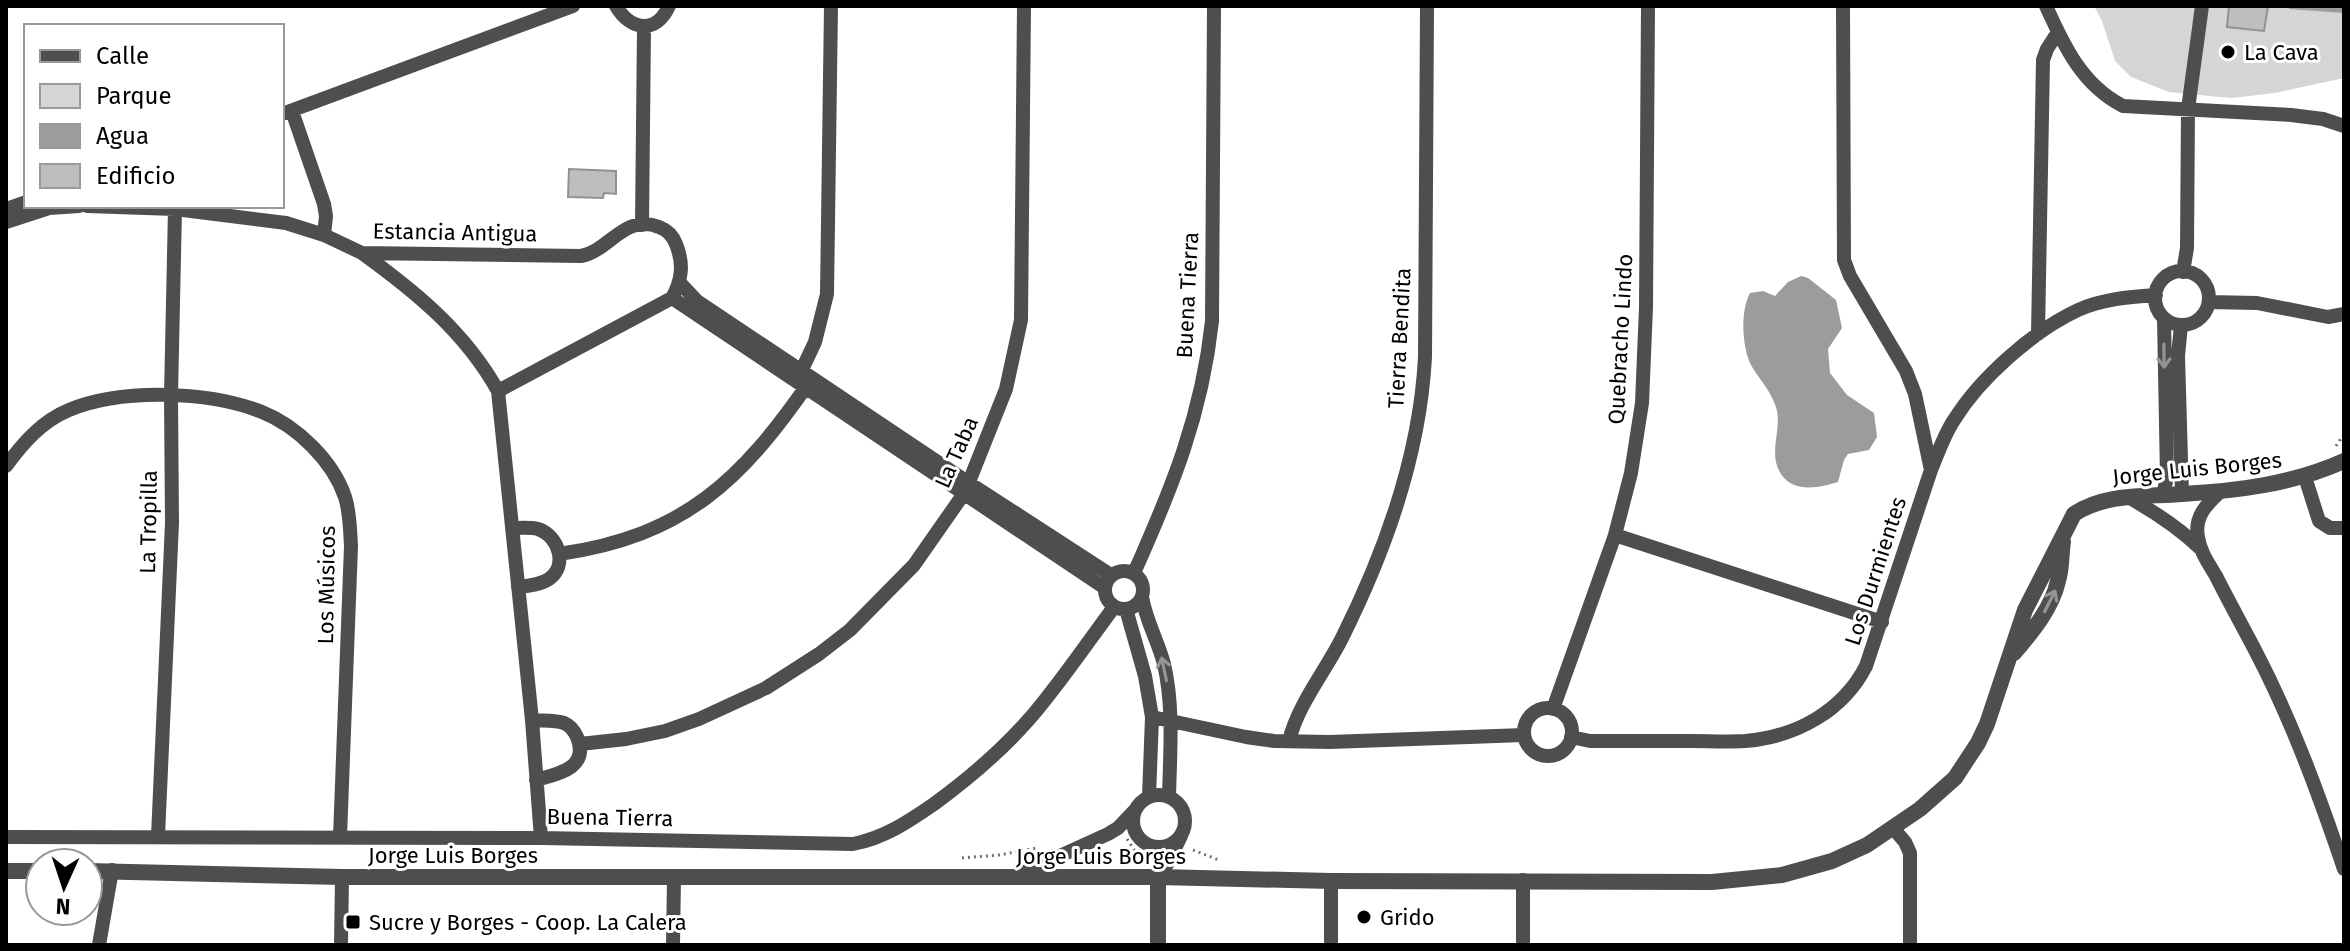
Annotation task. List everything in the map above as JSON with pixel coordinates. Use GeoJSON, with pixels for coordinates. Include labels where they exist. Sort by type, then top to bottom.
{"type":"FeatureCollection","features":[{"type":"Feature","properties":{"kind":"street"},"geometry":{"type":"LineString","coordinates":[[324,235],[324,204],[287,113],[573,6]]}},
{"type":"Feature","properties":{"kind":"street"},"geometry":{"type":"LineString","coordinates":[[616,6],[632,24],[644,27],[658,21],[669,6]]}},
{"type":"Feature","properties":{"kind":"street"},"geometry":{"type":"LineString","coordinates":[[559,554],[622,541],[678,518],[737,472],[768,438],[805,379],[827,294],[831,6]]}},
{"type":"Feature","properties":{"kind":"street","name":"La Taba"},"geometry":{"type":"LineString","coordinates":[[580,744],[665,731],[699,719],[766,688],[819,654],[850,630],[914,565],[967,488],[1006,389],[1021,320],[1024,6]]}},
{"type":"Feature","properties":{"kind":"street","name":"Buena Tierra"},"geometry":{"type":"LineString","coordinates":[[1134,573],[1172,489],[1184,454],[1196,417],[1209,354],[1212,321],[1214,6]]}},
{"type":"Feature","properties":{"kind":"street","name":"Tierra Bendita"},"geometry":{"type":"LineString","coordinates":[[1289,741],[1294,722],[1358,604],[1380,548],[1406,471],[1419,408],[1425,357],[1427,6]]}},
{"type":"Feature","properties":{"kind":"street","name":"Quebracho Lindo"},"geometry":{"type":"LineString","coordinates":[[1553,709],[1615,535],[1631,473],[1642,403],[1648,6]]}},
{"type":"Feature","properties":{"kind":"street"},"geometry":{"type":"LineString","coordinates":[[1843,6],[1844,260],[1850,276],[1906,371],[1915,394],[1931,470]]}},
{"type":"Feature","properties":{"kind":"street"},"geometry":{"type":"LineString","coordinates":[[2046,6],[2089,82],[2105,97],[2123,106],[2291,115],[2323,119],[2344,126]]}},
{"type":"Feature","properties":{"kind":"street"},"geometry":{"type":"LineString","coordinates":[[2183,272],[2187,248],[2188,109],[2202,6]]}},
{"type":"Feature","properties":{"kind":"street"},"geometry":{"type":"LineString","coordinates":[[498,391],[672,298],[680,283],[682,267],[674,240],[659,227],[642,225],[644,27]]}},
{"type":"Feature","properties":{"kind":"street"},"geometry":{"type":"LineString","coordinates":[[2038,334],[2043,60],[2058,32]]}},
{"type":"Feature","properties":{"kind":"street"},"geometry":{"type":"LineString","coordinates":[[6,222],[49,208]]}},
{"type":"Feature","properties":{"kind":"street","name":"Estancia Antigua"},"geometry":{"type":"LineString","coordinates":[[146,208],[286,223],[324,235],[362,253],[581,256],[592,254],[625,229],[642,225]]}},
{"type":"Feature","properties":{"kind":"street","name":"La Tropilla"},"geometry":{"type":"LineString","coordinates":[[158,836],[172,523],[175,209]]}},
{"type":"Feature","properties":{"kind":"street"},"geometry":{"type":"LineString","coordinates":[[362,253],[405,284],[462,338],[498,391],[541,838]]}},
{"type":"Feature","properties":{"kind":"street"},"geometry":{"type":"LineString","coordinates":[[405,284],[405,265],[422,253]]}},
{"type":"Feature","properties":{"kind":"street"},"geometry":{"type":"LineString","coordinates":[[2164,318],[2181,325],[2202,317],[2209,302],[2209,293],[2200,278],[2183,272],[2168,276],[2158,287],[2156,295],[2156,303],[2164,318],[2182,494]]}},
{"type":"Feature","properties":{"kind":"street"},"geometry":{"type":"LineString","coordinates":[[680,283],[697,301],[805,379],[1108,581]]}},
{"type":"Feature","properties":{"kind":"street","name":"Los Durmientes"},"geometry":{"type":"LineString","coordinates":[[1571,737],[1590,741],[1746,741],[1799,728],[1840,703],[1857,684],[1866,666],[1931,470],[1942,442],[1965,402],[2004,362],[2038,334],[2077,311],[2104,301],[2156,295]]}},
{"type":"Feature","properties":{"kind":"street"},"geometry":{"type":"LineString","coordinates":[[672,298],[805,379]]}},
{"type":"Feature","properties":{"kind":"street"},"geometry":{"type":"LineString","coordinates":[[2209,302],[2257,303],[2328,317],[2344,314]]}},
{"type":"Feature","properties":{"kind":"street"},"geometry":{"type":"LineString","coordinates":[[2163,495],[2181,325]]}},
{"type":"Feature","properties":{"kind":"street","name":"Los Músicos"},"geometry":{"type":"LineString","coordinates":[[6,466],[27,438],[67,411],[94,401],[118,397],[171,396],[242,405],[265,413],[306,440],[336,478],[345,497],[351,546],[340,837]]}},
{"type":"Feature","properties":{"kind":"street","name":"Jorge Luis Borges"},"geometry":{"type":"LineString","coordinates":[[104,870],[342,877],[1158,877],[1331,881],[1712,882],[1768,878],[1832,861],[1867,845],[1939,794],[1955,778],[1987,724],[2025,610],[2074,514],[2086,506],[2109,499],[2221,491],[2281,482],[2305,477],[2344,461]]}},
{"type":"Feature","properties":{"kind":"street"},"geometry":{"type":"LineString","coordinates":[[2305,477],[2319,521],[2330,528],[2344,528]]}},
{"type":"Feature","properties":{"kind":"street"},"geometry":{"type":"LineString","coordinates":[[2201,549],[2197,525],[2200,516],[2205,505],[2221,491]]}},
{"type":"Feature","properties":{"kind":"street"},"geometry":{"type":"LineString","coordinates":[[2128,497],[2162,516],[2201,549],[2279,701],[2325,811],[2344,869]]}},
{"type":"Feature","properties":{"kind":"street"},"geometry":{"type":"LineString","coordinates":[[512,528],[541,531],[550,537],[560,561],[551,578],[542,583],[518,587]]}},
{"type":"Feature","properties":{"kind":"street"},"geometry":{"type":"LineString","coordinates":[[1615,535],[1882,622]]}},
{"type":"Feature","properties":{"kind":"street"},"geometry":{"type":"LineString","coordinates":[[1108,581],[1123,571],[1134,573],[1144,587],[1136,606],[1120,608]]}},
{"type":"Feature","properties":{"kind":"street"},"geometry":{"type":"LineString","coordinates":[[1108,581],[1107,598],[1120,608],[1145,676],[1152,717],[1149,797]]}},
{"type":"Feature","properties":{"kind":"street"},"geometry":{"type":"LineString","coordinates":[[1142,597],[1164,664],[1170,721],[1169,797]]}},
{"type":"Feature","properties":{"kind":"street","name":"Buena Tierra"},"geometry":{"type":"LineString","coordinates":[[6,837],[541,838],[853,844],[870,841],[909,822],[985,764],[1044,701],[1120,608]]}},
{"type":"Feature","properties":{"kind":"street"},"geometry":{"type":"LineString","coordinates":[[1553,709],[1566,717],[1572,730],[1571,737],[1564,750],[1543,756],[1530,748],[1524,735],[1527,721],[1532,715],[1553,709]]}},
{"type":"Feature","properties":{"kind":"street"},"geometry":{"type":"LineString","coordinates":[[1152,717],[1246,737],[1289,741],[1524,735]]}},
{"type":"Feature","properties":{"kind":"street"},"geometry":{"type":"LineString","coordinates":[[532,720],[565,724],[574,730],[580,744],[579,757],[572,766],[563,773],[536,780]]}},
{"type":"Feature","properties":{"kind":"street"},"geometry":{"type":"LineString","coordinates":[[1012,878],[1108,834],[1149,797],[1157,795],[1169,797],[1182,809],[1185,817],[1168,863],[1158,877]]}},
{"type":"Feature","properties":{"kind":"street"},"geometry":{"type":"LineString","coordinates":[[1136,808],[1135,831],[1145,842],[1167,845],[1181,834]]}},
{"type":"Feature","properties":{"kind":"street"},"geometry":{"type":"LineString","coordinates":[[1893,828],[1910,853],[1910,945]]}},
{"type":"Feature","properties":{"kind":"street"},"geometry":{"type":"LineString","coordinates":[[1152,845],[1158,857],[1158,945]]}},
{"type":"Feature","properties":{"kind":"street"},"geometry":{"type":"LineString","coordinates":[[99,945],[112,870]]}},
{"type":"Feature","properties":{"kind":"street"},"geometry":{"type":"LineString","coordinates":[[341,945],[342,877]]}},
{"type":"Feature","properties":{"kind":"street"},"geometry":{"type":"LineString","coordinates":[[673,945],[674,877]]}},
{"type":"Feature","properties":{"kind":"street"},"geometry":{"type":"LineString","coordinates":[[1523,880],[1523,945]]}},
{"type":"Feature","properties":{"kind":"street"},"geometry":{"type":"LineString","coordinates":[[1331,881],[1331,945]]}},
{"type":"Feature","properties":{"kind":"path"},"geometry":{"type":"LineString","coordinates":[[960,858],[999,855],[1046,846]]}},
{"type":"Feature","properties":{"kind":"green space","name":"La Cava"},"geometry":{"type":"Polygon","coordinates":[[[2094,6],[2344,6],[2344,78],[2275,93],[2231,98],[2169,92],[2131,77],[2115,61],[2094,6]]]}},
{"type":"Feature","properties":{"kind":"water"},"geometry":{"type":"Polygon","coordinates":[[[2289,6],[2344,6],[2344,13],[2289,9],[2289,6]]]}},
{"type":"Feature","properties":{"kind":"water"},"geometry":{"type":"Polygon","coordinates":[[[1801,276],[1836,300],[1842,328],[1828,349],[1830,373],[1847,395],[1874,413],[1877,437],[1869,450],[1848,454],[1838,482],[1815,487],[1792,484],[1777,466],[1778,415],[1768,390],[1751,365],[1743,329],[1750,293],[1763,291],[1775,296],[1788,282],[1801,276]]]}},
{"type":"Feature","properties":{"kind":"building"},"geometry":{"type":"Polygon","coordinates":[[[2229,6],[2268,6],[2264,31],[2227,27],[2229,6]]]}},
{"type":"Feature","properties":{"kind":"building"},"geometry":{"type":"Polygon","coordinates":[[[569,169],[616,171],[616,194],[604,193],[603,198],[568,197],[569,169]]]}},
{"type":"Feature","properties":{"kind":"place","name":"La Cava"},"geometry":{"type":"Point","coordinates":[2228,52]}},
{"type":"Feature","properties":{"kind":"place","name":"Grido"},"geometry":{"type":"Point","coordinates":[1364,917]}},
{"type":"Feature","properties":{"kind":"place","name":"Sucre y Borges - Coop. La Calera"},"geometry":{"type":"Point","coordinates":[353,922]}}]}
